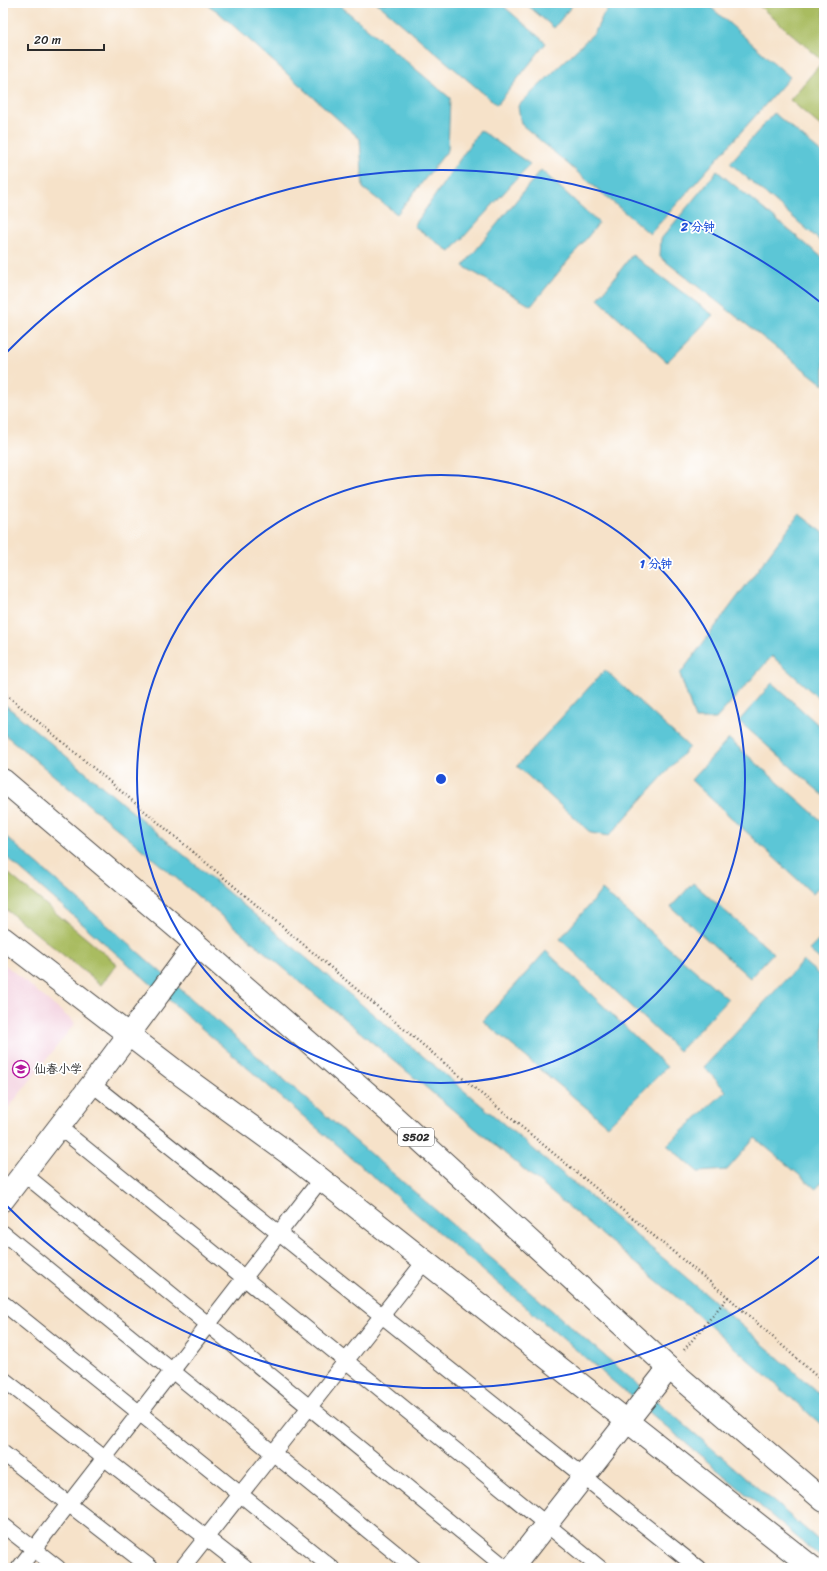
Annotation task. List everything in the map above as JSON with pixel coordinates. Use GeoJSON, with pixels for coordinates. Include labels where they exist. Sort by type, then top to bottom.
{"type":"FeatureCollection","features":[{"type":"Feature","properties":{"kind":"street","name":"S502"},"geometry":{"type":"LineString","coordinates":[[3,780],[196,944],[388,1111],[669,1368],[824,1501]]}},
{"type":"Feature","properties":{"kind":"street"},"geometry":{"type":"LineString","coordinates":[[3,938],[128,1035],[321,1179],[813,1568]]}},
{"type":"Feature","properties":{"kind":"street"},"geometry":{"type":"LineString","coordinates":[[3,1200],[60,1127],[196,944]]}},
{"type":"Feature","properties":{"kind":"street"},"geometry":{"type":"LineString","coordinates":[[512,1568],[669,1368]]}},
{"type":"Feature","properties":{"kind":"lane"},"geometry":{"type":"LineString","coordinates":[[92,1084],[698,1568]]}},
{"type":"Feature","properties":{"kind":"lane"},"geometry":{"type":"LineString","coordinates":[[60,1127],[600,1568]]}},
{"type":"Feature","properties":{"kind":"lane"},"geometry":{"type":"LineString","coordinates":[[24,1174],[506,1568]]}},
{"type":"Feature","properties":{"kind":"lane"},"geometry":{"type":"LineString","coordinates":[[19,1568],[321,1179]]}},
{"type":"Feature","properties":{"kind":"lane"},"geometry":{"type":"LineString","coordinates":[[3,1233],[414,1568]]}},
{"type":"Feature","properties":{"kind":"lane"},"geometry":{"type":"LineString","coordinates":[[182,1568],[425,1261]]}},
{"type":"Feature","properties":{"kind":"lane"},"geometry":{"type":"LineString","coordinates":[[3,1304],[332,1568]]}},
{"type":"Feature","properties":{"kind":"lane"},"geometry":{"type":"LineString","coordinates":[[3,1379],[245,1568]]}},
{"type":"Feature","properties":{"kind":"lane"},"geometry":{"type":"LineString","coordinates":[[3,1453],[150,1568]]}},
{"type":"Feature","properties":{"kind":"lane"},"geometry":{"type":"LineString","coordinates":[[3,1525],[58,1568]]}},
{"type":"Feature","properties":{"kind":"path"},"geometry":{"type":"LineString","coordinates":[[3,692],[467,1082],[728,1297],[824,1383]]}},
{"type":"Feature","properties":{"kind":"path"},"geometry":{"type":"LineString","coordinates":[[669,1368],[728,1297]]}},
{"type":"Feature","properties":{"kind":"shaded area","name":"仙春小学"},"geometry":{"type":"Polygon","coordinates":[[[3,963],[75,1023],[3,1115],[3,963]]]}},
{"type":"Feature","properties":{"kind":"green space"},"geometry":{"type":"Polygon","coordinates":[[[756,3],[824,3],[824,129],[790,100],[823,61],[756,3]]]}},
{"type":"Feature","properties":{"kind":"green space"},"geometry":{"type":"Polygon","coordinates":[[[3,869],[117,964],[101,985],[3,907],[3,869]]]}},
{"type":"Feature","properties":{"kind":"water"},"geometry":{"type":"Polygon","coordinates":[[[205,3],[337,3],[450,98],[448,150],[397,214],[363,188],[360,139],[217,11],[205,3]]]}},
{"type":"Feature","properties":{"kind":"water"},"geometry":{"type":"Polygon","coordinates":[[[377,3],[500,3],[546,43],[497,105],[377,3]]]}},
{"type":"Feature","properties":{"kind":"water"},"geometry":{"type":"Polygon","coordinates":[[[525,3],[574,3],[554,28],[525,3]]]}},
{"type":"Feature","properties":{"kind":"water"},"geometry":{"type":"Polygon","coordinates":[[[613,3],[706,3],[790,77],[650,234],[521,124],[518,106],[595,32],[603,15],[613,3]]]}},
{"type":"Feature","properties":{"kind":"water"},"geometry":{"type":"Polygon","coordinates":[[[774,113],[824,155],[824,244],[730,163],[774,113]]]}},
{"type":"Feature","properties":{"kind":"water"},"geometry":{"type":"Polygon","coordinates":[[[480,130],[530,164],[450,252],[414,226],[480,130]]]}},
{"type":"Feature","properties":{"kind":"water"},"geometry":{"type":"Polygon","coordinates":[[[541,170],[599,223],[531,306],[463,266],[541,170]]]}},
{"type":"Feature","properties":{"kind":"water"},"geometry":{"type":"Polygon","coordinates":[[[717,171],[824,259],[824,385],[660,257],[661,239],[717,171]]]}},
{"type":"Feature","properties":{"kind":"water"},"geometry":{"type":"Polygon","coordinates":[[[632,255],[713,315],[667,362],[598,299],[632,255]]]}},
{"type":"Feature","properties":{"kind":"water"},"geometry":{"type":"Polygon","coordinates":[[[799,514],[824,533],[824,703],[772,656],[716,719],[695,719],[680,674],[799,514]]]}},
{"type":"Feature","properties":{"kind":"water"},"geometry":{"type":"Polygon","coordinates":[[[605,670],[689,747],[609,836],[591,833],[517,766],[605,670]]]}},
{"type":"Feature","properties":{"kind":"water"},"geometry":{"type":"Polygon","coordinates":[[[772,683],[824,730],[824,796],[739,721],[772,683]]]}},
{"type":"Feature","properties":{"kind":"water"},"geometry":{"type":"Polygon","coordinates":[[[3,703],[707,1295],[824,1398],[824,1427],[693,1311],[3,733],[3,703]]]}},
{"type":"Feature","properties":{"kind":"water"},"geometry":{"type":"Polygon","coordinates":[[[729,739],[824,823],[824,882],[813,894],[691,780],[729,739]]]}},
{"type":"Feature","properties":{"kind":"water"},"geometry":{"type":"Polygon","coordinates":[[[3,834],[273,1070],[824,1545],[824,1560],[411,1209],[3,854],[3,834]]]}},
{"type":"Feature","properties":{"kind":"water"},"geometry":{"type":"Polygon","coordinates":[[[693,883],[773,953],[750,978],[671,907],[693,883]]]}},
{"type":"Feature","properties":{"kind":"water"},"geometry":{"type":"Polygon","coordinates":[[[602,890],[728,999],[679,1051],[560,939],[602,890]]]}},
{"type":"Feature","properties":{"kind":"water"},"geometry":{"type":"Polygon","coordinates":[[[824,935],[824,963],[809,950],[824,935]]]}},
{"type":"Feature","properties":{"kind":"water"},"geometry":{"type":"Polygon","coordinates":[[[546,951],[667,1067],[608,1126],[483,1021],[546,951]]]}},
{"type":"Feature","properties":{"kind":"water"},"geometry":{"type":"Polygon","coordinates":[[[803,961],[824,979],[824,1180],[816,1189],[755,1138],[727,1170],[698,1172],[667,1145],[726,1091],[704,1067],[803,961]]]}},
{"type":"Feature","properties":{"kind":"place","name":"仙春小学"},"geometry":{"type":"Point","coordinates":[21,1069]}}]}
